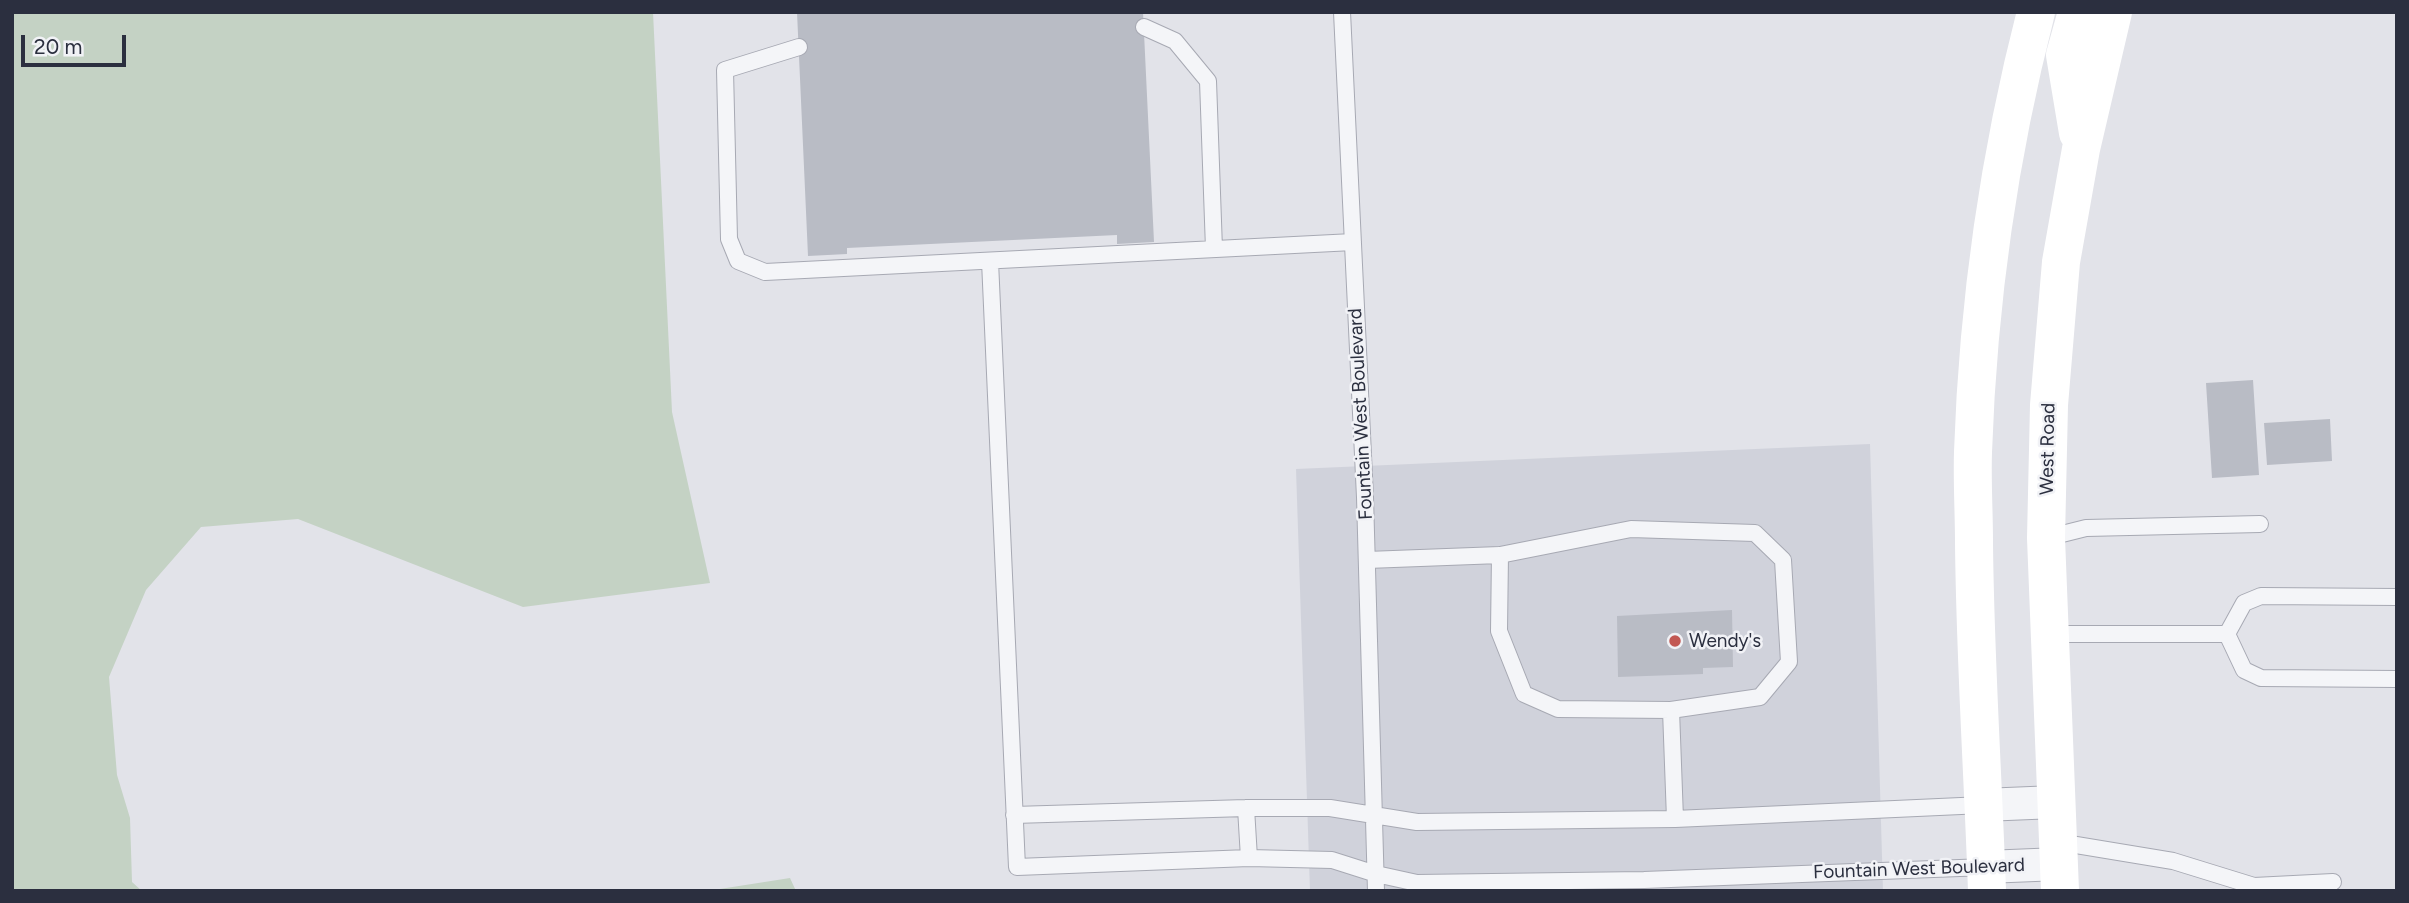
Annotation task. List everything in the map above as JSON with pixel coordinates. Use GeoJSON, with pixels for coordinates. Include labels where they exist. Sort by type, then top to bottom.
{"type":"FeatureCollection","features":[{"type":"Feature","properties":{"kind":"street"},"geometry":{"type":"LineString","coordinates":[[1987,879],[1975,624],[1973,452],[1984,299],[2001,173],[2024,57],[2036,12]]}},
{"type":"Feature","properties":{"kind":"street"},"geometry":{"type":"LineString","coordinates":[[2077,12],[2065,55],[2081,149]]}},
{"type":"Feature","properties":{"kind":"street","name":"West Road"},"geometry":{"type":"LineString","coordinates":[[2059,865],[2046,538],[2049,405],[2060,275],[2081,149],[2113,12]]}},
{"type":"Feature","properties":{"kind":"street"},"geometry":{"type":"LineString","coordinates":[[1983,805],[2055,802]]}},
{"type":"Feature","properties":{"kind":"street","name":"Fountain West Boulevard"},"geometry":{"type":"LineString","coordinates":[[1987,879],[2059,865]]}},
{"type":"Feature","properties":{"kind":"lane","name":"Fountain West Boulevard"},"geometry":{"type":"LineString","coordinates":[[1342,12],[1367,561],[1376,874],[1417,883],[1987,879]]}},
{"type":"Feature","properties":{"kind":"lane"},"geometry":{"type":"LineString","coordinates":[[1144,27],[1175,41],[1208,82],[1213,249]]}},
{"type":"Feature","properties":{"kind":"lane"},"geometry":{"type":"LineString","coordinates":[[799,47],[724,70],[729,239],[738,261],[765,272],[1353,242]]}},
{"type":"Feature","properties":{"kind":"lane"},"geometry":{"type":"LineString","coordinates":[[990,261],[1017,867],[1249,858],[1332,860],[1376,874],[1376,891]]}},
{"type":"Feature","properties":{"kind":"lane"},"geometry":{"type":"LineString","coordinates":[[2046,538],[2086,528],[2259,524]]}},
{"type":"Feature","properties":{"kind":"lane"},"geometry":{"type":"LineString","coordinates":[[1367,561],[1500,555],[1631,529],[1755,533],[1783,560],[1789,662],[1760,697],[1671,710],[1558,709],[1524,694],[1499,631],[1500,555]]}},
{"type":"Feature","properties":{"kind":"lane"},"geometry":{"type":"LineString","coordinates":[[2227,634],[2244,603],[2261,596],[2397,597]]}},
{"type":"Feature","properties":{"kind":"lane"},"geometry":{"type":"LineString","coordinates":[[2050,634],[2227,634]]}},
{"type":"Feature","properties":{"kind":"lane"},"geometry":{"type":"LineString","coordinates":[[2227,634],[2244,670],[2261,678],[2397,678]]}},
{"type":"Feature","properties":{"kind":"lane"},"geometry":{"type":"LineString","coordinates":[[1671,710],[1675,819]]}},
{"type":"Feature","properties":{"kind":"lane"},"geometry":{"type":"LineString","coordinates":[[1014,815],[1330,808],[1417,822],[1675,819],[1983,805]]}},
{"type":"Feature","properties":{"kind":"lane"},"geometry":{"type":"LineString","coordinates":[[1246,808],[1249,858]]}},
{"type":"Feature","properties":{"kind":"lane"},"geometry":{"type":"LineString","coordinates":[[2059,865],[2173,861],[2254,888],[2333,882]]}},
{"type":"Feature","properties":{"kind":"shaded area"},"geometry":{"type":"Polygon","coordinates":[[[1870,444],[1883,891],[1310,891],[1296,469],[1870,444]]]}},
{"type":"Feature","properties":{"kind":"green space"},"geometry":{"type":"Polygon","coordinates":[[[12,12],[653,12],[672,412],[710,583],[523,607],[298,519],[201,527],[146,590],[109,677],[117,775],[130,818],[132,882],[142,891],[12,891],[12,12]]]}},
{"type":"Feature","properties":{"kind":"green space"},"geometry":{"type":"Polygon","coordinates":[[[790,878],[796,891],[707,891],[790,878]]]}},
{"type":"Feature","properties":{"kind":"building"},"geometry":{"type":"Polygon","coordinates":[[[797,12],[1143,12],[1154,242],[1117,244],[1117,235],[847,248],[847,254],[808,256],[797,12]]]}},
{"type":"Feature","properties":{"kind":"building"},"geometry":{"type":"Polygon","coordinates":[[[2253,380],[2259,475],[2212,478],[2206,383],[2253,380]]]}},
{"type":"Feature","properties":{"kind":"building"},"geometry":{"type":"Polygon","coordinates":[[[2330,419],[2332,461],[2267,465],[2264,423],[2330,419]]]}},
{"type":"Feature","properties":{"kind":"building","name":"Wendy's"},"geometry":{"type":"Polygon","coordinates":[[[1732,610],[1733,667],[1703,668],[1703,674],[1618,677],[1617,616],[1732,610]]]}},
{"type":"Feature","properties":{"kind":"place","name":"Wendy's"},"geometry":{"type":"Point","coordinates":[1675,641]}}]}
